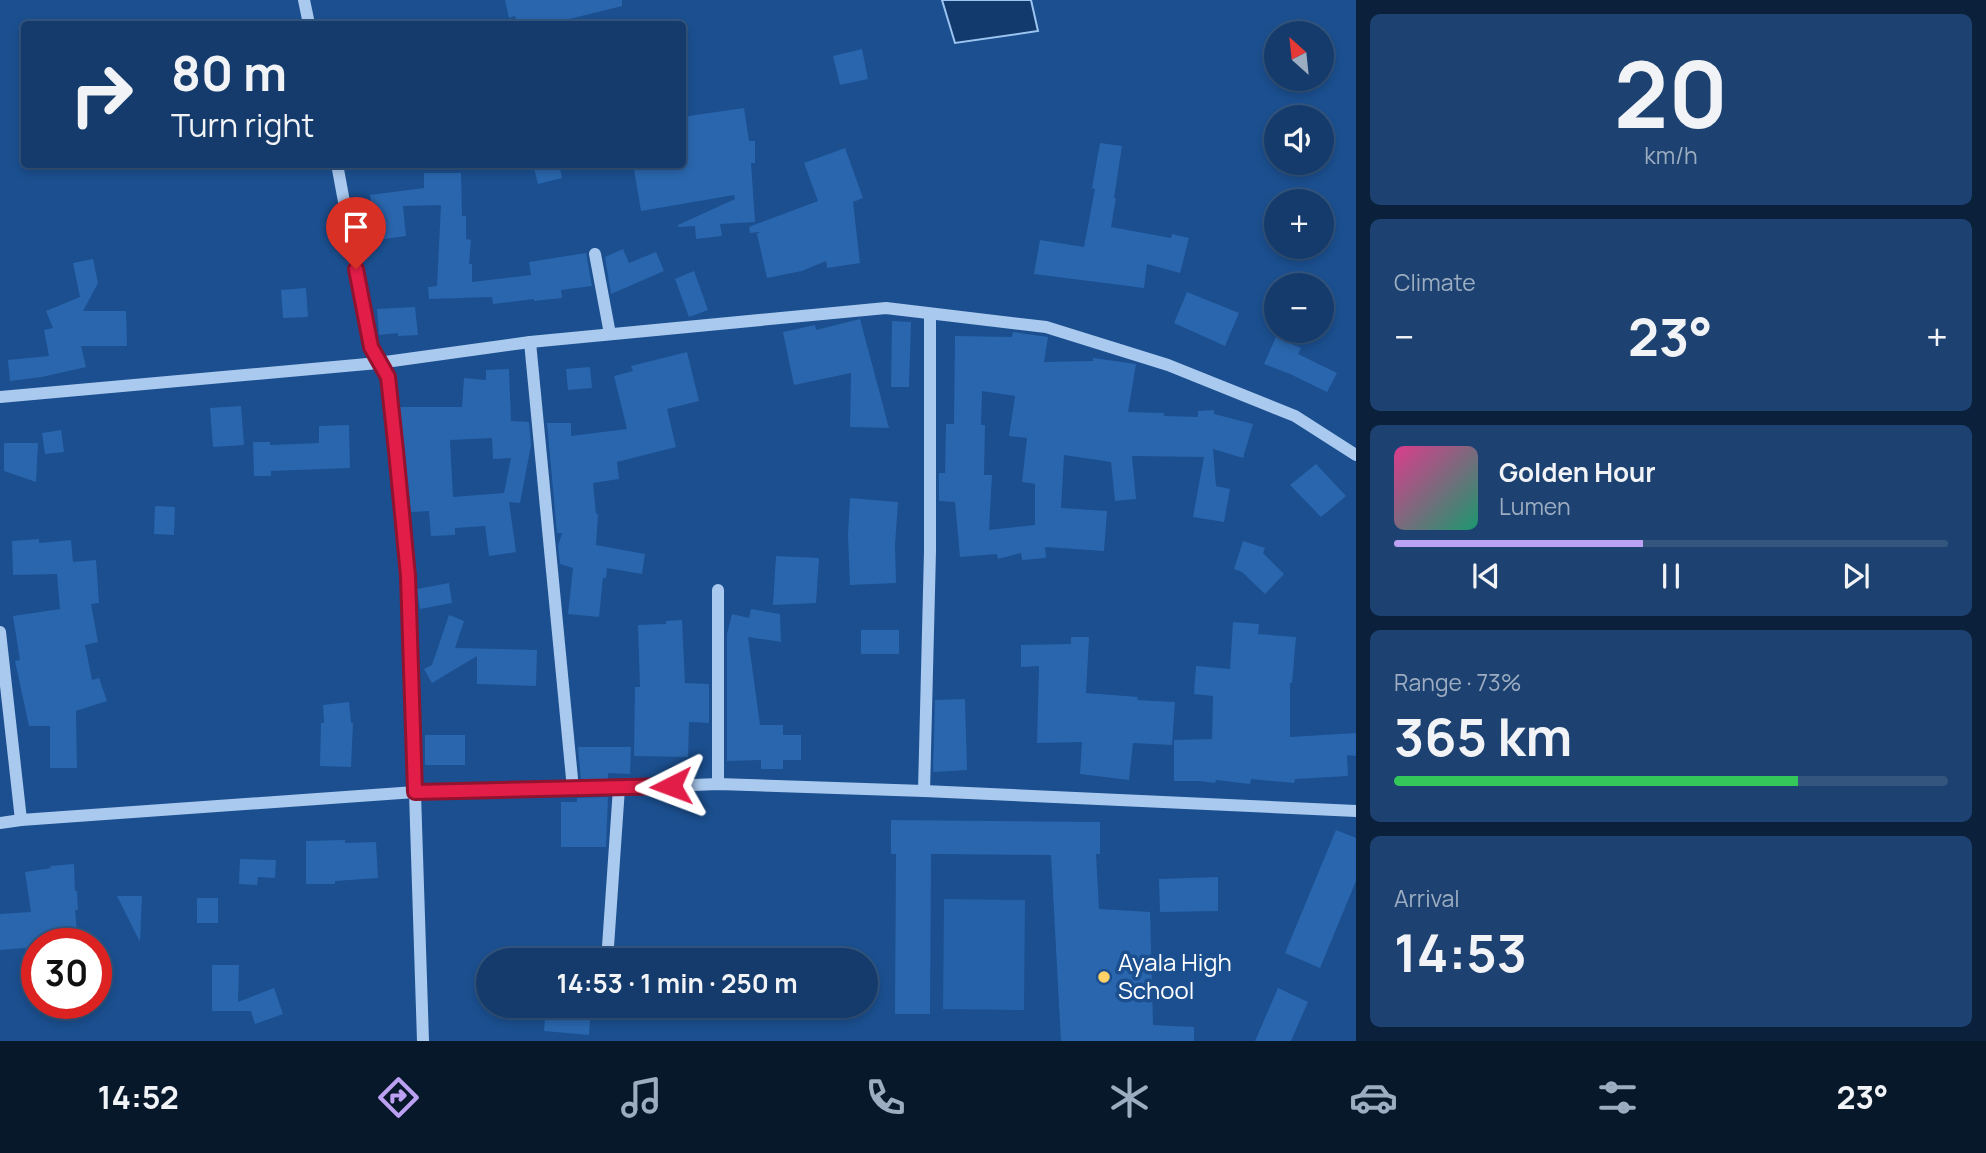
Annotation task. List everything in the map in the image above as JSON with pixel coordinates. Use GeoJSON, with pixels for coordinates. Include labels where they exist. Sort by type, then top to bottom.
{"type":"FeatureCollection","features":[{"type":"Feature","properties":{"kind":"street"},"geometry":{"type":"LineString","coordinates":[[304,0],[308,21]]}},
{"type":"Feature","properties":{"kind":"street"},"geometry":{"type":"LineString","coordinates":[[338,168],[371,347],[388,377],[408,576],[423,1041]]}},
{"type":"Feature","properties":{"kind":"street"},"geometry":{"type":"LineString","coordinates":[[595,254],[610,334]]}},
{"type":"Feature","properties":{"kind":"street"},"geometry":{"type":"LineString","coordinates":[[0,397],[378,363],[530,342],[886,308],[1046,327],[1168,365],[1295,416],[1356,455]]}},
{"type":"Feature","properties":{"kind":"street"},"geometry":{"type":"LineString","coordinates":[[924,790],[930,551],[930,314]]}},
{"type":"Feature","properties":{"kind":"street"},"geometry":{"type":"LineString","coordinates":[[530,342],[572,789]]}},
{"type":"Feature","properties":{"kind":"street"},"geometry":{"type":"LineString","coordinates":[[718,590],[718,784]]}},
{"type":"Feature","properties":{"kind":"street"},"geometry":{"type":"LineString","coordinates":[[0,632],[21,820]]}},
{"type":"Feature","properties":{"kind":"street"},"geometry":{"type":"LineString","coordinates":[[0,823],[415,792],[718,784],[924,790],[1356,811]]}},
{"type":"Feature","properties":{"kind":"street"},"geometry":{"type":"LineString","coordinates":[[608,948],[619,788]]}},
{"type":"Feature","properties":{"kind":"shaded area"},"geometry":{"type":"Polygon","coordinates":[[[942,0],[1031,0],[1038,31],[955,43],[942,0]]]}},
{"type":"Feature","properties":{"kind":"shaded area"},"geometry":{"type":"Polygon","coordinates":[[[944,899],[1025,900],[1024,1010],[943,1009],[944,899]]]}},
{"type":"Feature","properties":{"kind":"building"},"geometry":{"type":"Polygon","coordinates":[[[505,0],[622,0],[622,6],[561,21],[516,21],[515,16],[509,18],[505,0]]]}},
{"type":"Feature","properties":{"kind":"building"},"geometry":{"type":"Polygon","coordinates":[[[862,49],[868,79],[840,85],[833,56],[862,49]]]}},
{"type":"Feature","properties":{"kind":"building"},"geometry":{"type":"Polygon","coordinates":[[[744,108],[749,141],[755,141],[755,163],[751,163],[755,222],[720,224],[722,236],[696,239],[695,226],[678,227],[735,199],[734,195],[641,211],[634,168],[686,168],[686,116],[744,108]]]}},
{"type":"Feature","properties":{"kind":"building"},"geometry":{"type":"Polygon","coordinates":[[[1100,143],[1122,146],[1111,227],[1171,238],[1172,234],[1189,238],[1180,273],[1147,264],[1144,288],[1034,274],[1040,240],[1084,247],[1100,143]]]}},
{"type":"Feature","properties":{"kind":"building"},"geometry":{"type":"Polygon","coordinates":[[[845,148],[863,198],[853,202],[860,263],[827,268],[826,261],[802,271],[767,278],[757,234],[760,232],[750,233],[749,227],[818,201],[804,163],[845,148]]]}},
{"type":"Feature","properties":{"kind":"building"},"geometry":{"type":"Polygon","coordinates":[[[534,168],[560,168],[562,178],[538,184],[534,168]]]}},
{"type":"Feature","properties":{"kind":"building"},"geometry":{"type":"Polygon","coordinates":[[[424,173],[461,173],[462,216],[466,216],[466,239],[471,240],[469,264],[472,264],[472,282],[531,275],[529,262],[586,253],[592,286],[561,290],[562,298],[534,301],[493,304],[492,297],[429,299],[428,287],[437,286],[441,205],[403,206],[406,236],[377,240],[370,195],[424,188],[424,173]]]}},
{"type":"Feature","properties":{"kind":"building"},"geometry":{"type":"Polygon","coordinates":[[[623,249],[629,263],[656,252],[664,271],[611,294],[605,257],[623,249]]]}},
{"type":"Feature","properties":{"kind":"building"},"geometry":{"type":"Polygon","coordinates":[[[93,259],[98,283],[83,311],[126,311],[127,346],[81,346],[86,367],[10,381],[8,360],[49,356],[44,330],[53,328],[46,311],[80,297],[73,263],[93,259]]]}},
{"type":"Feature","properties":{"kind":"building"},"geometry":{"type":"Polygon","coordinates":[[[694,271],[708,310],[689,317],[675,279],[694,271]]]}},
{"type":"Feature","properties":{"kind":"building"},"geometry":{"type":"Polygon","coordinates":[[[306,288],[308,317],[283,318],[281,290],[306,288]]]}},
{"type":"Feature","properties":{"kind":"building"},"geometry":{"type":"Polygon","coordinates":[[[1187,292],[1239,313],[1225,346],[1174,323],[1187,292]]]}},
{"type":"Feature","properties":{"kind":"building"},"geometry":{"type":"Polygon","coordinates":[[[415,307],[418,335],[379,335],[377,309],[415,307]]]}},
{"type":"Feature","properties":{"kind":"building"},"geometry":{"type":"Polygon","coordinates":[[[860,319],[889,428],[850,427],[851,373],[794,385],[783,332],[815,325],[816,330],[860,319]]]}},
{"type":"Feature","properties":{"kind":"building"},"geometry":{"type":"Polygon","coordinates":[[[892,321],[911,322],[909,387],[891,387],[892,321]]]}},
{"type":"Feature","properties":{"kind":"building"},"geometry":{"type":"Polygon","coordinates":[[[1013,332],[1048,337],[1044,362],[1093,361],[1093,358],[1136,364],[1128,412],[1198,417],[1198,411],[1214,410],[1214,414],[1253,424],[1243,458],[1213,449],[1216,486],[1230,489],[1224,522],[1193,517],[1204,457],[1132,456],[1136,499],[1115,501],[1111,462],[1064,455],[1061,508],[1107,511],[1104,551],[1045,547],[1046,558],[1022,560],[1021,553],[998,559],[997,554],[960,557],[955,502],[939,501],[939,473],[945,473],[946,424],[954,424],[955,336],[1012,337],[1013,332]],[[982,391],[981,425],[985,425],[984,475],[992,475],[989,530],[1035,525],[1035,484],[1022,482],[1027,438],[1009,436],[1015,396],[982,391]]]}},
{"type":"Feature","properties":{"kind":"building"},"geometry":{"type":"Polygon","coordinates":[[[1273,343],[1290,343],[1301,348],[1298,354],[1337,373],[1327,392],[1264,364],[1273,343]]]}},
{"type":"Feature","properties":{"kind":"building"},"geometry":{"type":"Polygon","coordinates":[[[687,352],[699,401],[667,409],[676,447],[617,462],[619,479],[593,483],[598,514],[596,545],[645,554],[642,574],[607,568],[606,578],[603,578],[599,617],[568,614],[573,568],[560,564],[558,546],[562,533],[557,533],[547,423],[571,423],[571,436],[627,429],[614,376],[633,371],[631,366],[687,352]]]}},
{"type":"Feature","properties":{"kind":"building"},"geometry":{"type":"Polygon","coordinates":[[[590,367],[592,388],[568,390],[566,369],[590,367]]]}},
{"type":"Feature","properties":{"kind":"building"},"geometry":{"type":"Polygon","coordinates":[[[509,369],[511,421],[529,422],[531,445],[520,503],[509,502],[516,552],[489,556],[485,526],[455,528],[455,535],[431,536],[429,511],[411,512],[400,407],[462,407],[464,378],[486,380],[486,370],[509,369]],[[492,438],[450,440],[453,497],[504,493],[511,458],[493,459],[492,438]]]}},
{"type":"Feature","properties":{"kind":"building"},"geometry":{"type":"Polygon","coordinates":[[[241,406],[244,445],[213,447],[210,408],[241,406]]]}},
{"type":"Feature","properties":{"kind":"building"},"geometry":{"type":"Polygon","coordinates":[[[349,425],[350,468],[271,471],[271,476],[254,476],[253,442],[270,442],[270,445],[319,443],[319,426],[349,425]]]}},
{"type":"Feature","properties":{"kind":"building"},"geometry":{"type":"Polygon","coordinates":[[[61,430],[64,452],[45,454],[42,433],[61,430]]]}},
{"type":"Feature","properties":{"kind":"building"},"geometry":{"type":"Polygon","coordinates":[[[4,443],[38,443],[36,482],[4,471],[4,443]]]}},
{"type":"Feature","properties":{"kind":"building"},"geometry":{"type":"Polygon","coordinates":[[[1316,464],[1346,496],[1321,517],[1290,485],[1316,464]]]}},
{"type":"Feature","properties":{"kind":"building"},"geometry":{"type":"Polygon","coordinates":[[[850,498],[898,502],[896,583],[850,585],[850,498]]]}},
{"type":"Feature","properties":{"kind":"building"},"geometry":{"type":"Polygon","coordinates":[[[155,506],[175,507],[174,535],[154,534],[155,506]]]}},
{"type":"Feature","properties":{"kind":"building"},"geometry":{"type":"Polygon","coordinates":[[[39,539],[39,543],[71,540],[73,562],[96,560],[99,603],[91,604],[98,642],[85,645],[92,680],[99,678],[107,701],[76,711],[77,768],[50,768],[50,726],[29,726],[15,661],[20,660],[13,616],[60,609],[57,574],[13,575],[12,541],[39,539]]]}},
{"type":"Feature","properties":{"kind":"building"},"geometry":{"type":"Polygon","coordinates":[[[1243,541],[1265,548],[1263,553],[1284,574],[1265,594],[1242,572],[1234,569],[1243,541]]]}},
{"type":"Feature","properties":{"kind":"building"},"geometry":{"type":"Polygon","coordinates":[[[776,556],[819,558],[816,603],[773,605],[776,556]]]}},
{"type":"Feature","properties":{"kind":"building"},"geometry":{"type":"Polygon","coordinates":[[[449,583],[452,603],[420,609],[417,589],[449,583]]]}},
{"type":"Feature","properties":{"kind":"building"},"geometry":{"type":"Polygon","coordinates":[[[751,609],[780,614],[781,642],[748,637],[760,725],[783,725],[783,735],[801,735],[801,760],[783,760],[783,769],[761,769],[761,760],[727,761],[727,634],[732,614],[749,618],[751,609]]]}},
{"type":"Feature","properties":{"kind":"building"},"geometry":{"type":"Polygon","coordinates":[[[449,615],[464,621],[455,648],[537,650],[536,686],[477,684],[477,656],[432,683],[424,669],[432,665],[449,615]]]}},
{"type":"Feature","properties":{"kind":"building"},"geometry":{"type":"Polygon","coordinates":[[[682,620],[685,683],[709,684],[709,723],[689,722],[688,757],[634,756],[635,687],[640,687],[638,625],[666,624],[666,621],[682,620]]]}},
{"type":"Feature","properties":{"kind":"building"},"geometry":{"type":"Polygon","coordinates":[[[1233,622],[1259,624],[1258,634],[1296,637],[1290,683],[1290,737],[1356,733],[1356,756],[1347,755],[1348,776],[1295,779],[1294,783],[1251,779],[1250,784],[1216,780],[1215,783],[1174,781],[1174,740],[1212,739],[1213,696],[1194,694],[1196,666],[1230,669],[1233,622]]]}},
{"type":"Feature","properties":{"kind":"building"},"geometry":{"type":"Polygon","coordinates":[[[861,630],[899,630],[899,654],[861,654],[861,630]]]}},
{"type":"Feature","properties":{"kind":"building"},"geometry":{"type":"Polygon","coordinates":[[[1071,637],[1089,637],[1086,693],[1175,702],[1172,745],[1133,743],[1129,780],[1080,774],[1082,742],[1037,743],[1039,666],[1021,667],[1021,645],[1071,644],[1071,637]]]}},
{"type":"Feature","properties":{"kind":"building"},"geometry":{"type":"Polygon","coordinates":[[[965,699],[967,770],[933,772],[935,700],[965,699]]]}},
{"type":"Feature","properties":{"kind":"building"},"geometry":{"type":"Polygon","coordinates":[[[349,702],[353,723],[351,767],[320,766],[323,705],[349,702]]]}},
{"type":"Feature","properties":{"kind":"building"},"geometry":{"type":"Polygon","coordinates":[[[425,735],[465,735],[465,765],[425,765],[425,735]]]}},
{"type":"Feature","properties":{"kind":"building"},"geometry":{"type":"Polygon","coordinates":[[[578,747],[631,747],[630,774],[608,773],[608,779],[581,780],[578,747]]]}},
{"type":"Feature","properties":{"kind":"building"},"geometry":{"type":"Polygon","coordinates":[[[608,797],[606,847],[561,847],[561,802],[577,802],[577,798],[608,797]]]}},
{"type":"Feature","properties":{"kind":"building"},"geometry":{"type":"Polygon","coordinates":[[[891,820],[1100,822],[1100,854],[1096,854],[1099,909],[1150,912],[1153,1025],[1194,1027],[1194,1041],[1061,1041],[1051,855],[931,854],[930,1014],[895,1014],[896,854],[891,854],[891,820]]]}},
{"type":"Feature","properties":{"kind":"building"},"geometry":{"type":"Polygon","coordinates":[[[1336,830],[1356,838],[1356,881],[1320,968],[1285,953],[1336,830]]]}},
{"type":"Feature","properties":{"kind":"building"},"geometry":{"type":"Polygon","coordinates":[[[345,840],[345,843],[376,842],[378,878],[335,881],[335,884],[306,884],[306,841],[345,840]]]}},
{"type":"Feature","properties":{"kind":"building"},"geometry":{"type":"Polygon","coordinates":[[[240,859],[276,860],[275,878],[258,877],[257,885],[239,884],[240,859]]]}},
{"type":"Feature","properties":{"kind":"building"},"geometry":{"type":"Polygon","coordinates":[[[74,864],[77,928],[21,928],[21,948],[0,950],[0,914],[31,912],[25,872],[51,868],[50,866],[74,864]]]}},
{"type":"Feature","properties":{"kind":"building"},"geometry":{"type":"Polygon","coordinates":[[[1218,877],[1218,911],[1160,912],[1159,879],[1218,877]]]}},
{"type":"Feature","properties":{"kind":"building"},"geometry":{"type":"Polygon","coordinates":[[[117,896],[142,896],[140,942],[117,896]]]}},
{"type":"Feature","properties":{"kind":"building"},"geometry":{"type":"Polygon","coordinates":[[[197,898],[218,898],[218,923],[197,923],[197,898]]]}},
{"type":"Feature","properties":{"kind":"building"},"geometry":{"type":"Polygon","coordinates":[[[212,965],[239,965],[238,1002],[274,988],[283,1014],[255,1024],[251,1011],[212,1011],[212,965]]]}},
{"type":"Feature","properties":{"kind":"building"},"geometry":{"type":"Polygon","coordinates":[[[1278,988],[1308,1002],[1291,1041],[1255,1041],[1278,988]]]}},
{"type":"Feature","properties":{"kind":"building"},"geometry":{"type":"Polygon","coordinates":[[[545,1018],[590,1018],[589,1035],[544,1031],[545,1018]]]}},
{"type":"Feature","properties":{"kind":"place","name":"Ayala High School"},"geometry":{"type":"Point","coordinates":[1104,977]}},
{"type":"Feature","properties":{"kind":"route"},"geometry":{"type":"LineString","coordinates":[[356,269],[371,347],[388,377],[408,576],[415,792],[671,786]]}}]}
